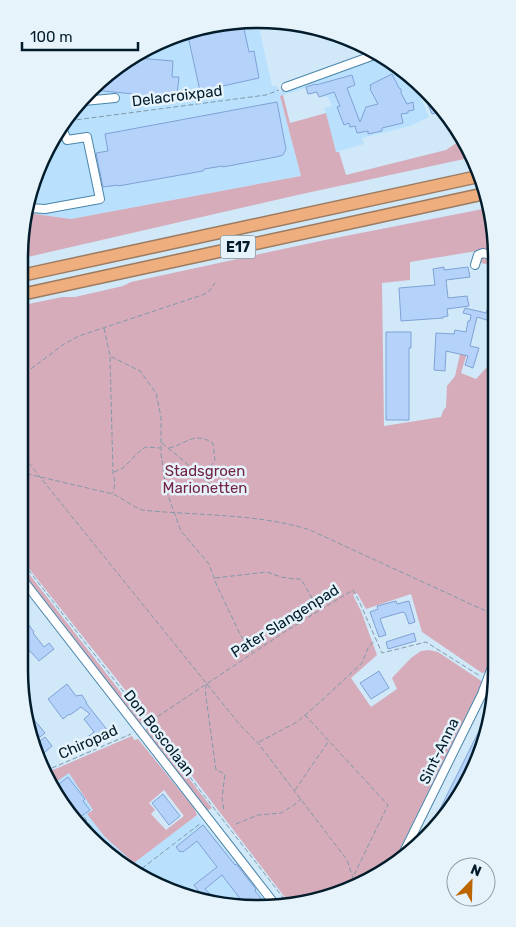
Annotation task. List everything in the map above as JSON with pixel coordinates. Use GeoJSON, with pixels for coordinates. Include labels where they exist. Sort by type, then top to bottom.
{"type":"FeatureCollection","features":[{"type":"Feature","properties":{"kind":"highway","name":"E17"},"geometry":{"type":"LineString","coordinates":[[28,274],[474,178]]}},
{"type":"Feature","properties":{"kind":"highway","name":"E17"},"geometry":{"type":"LineString","coordinates":[[28,293],[480,195]]}},
{"type":"Feature","properties":{"kind":"street"},"geometry":{"type":"LineString","coordinates":[[286,87],[370,57]]}},
{"type":"Feature","properties":{"kind":"street"},"geometry":{"type":"LineString","coordinates":[[91,100],[115,98]]}},
{"type":"Feature","properties":{"kind":"street"},"geometry":{"type":"LineString","coordinates":[[33,208],[45,209],[100,199],[88,137],[67,140],[64,133]]}},
{"type":"Feature","properties":{"kind":"street"},"geometry":{"type":"LineString","coordinates":[[475,264],[478,255],[482,253],[488,254]]}},
{"type":"Feature","properties":{"kind":"street","name":"Don Boscolaan"},"geometry":{"type":"LineString","coordinates":[[28,587],[271,899]]}},
{"type":"Feature","properties":{"kind":"street","name":"Sint-Anna"},"geometry":{"type":"LineString","coordinates":[[408,844],[488,680]]}},
{"type":"Feature","properties":{"kind":"path","name":"Delacroixpad"},"geometry":{"type":"LineString","coordinates":[[74,119],[266,95],[286,87]]}},
{"type":"Feature","properties":{"kind":"path"},"geometry":{"type":"LineString","coordinates":[[28,371],[64,344],[79,336],[205,294],[214,283]]}},
{"type":"Feature","properties":{"kind":"path"},"geometry":{"type":"LineString","coordinates":[[104,328],[110,356],[113,472],[115,483],[113,494]]}},
{"type":"Feature","properties":{"kind":"path"},"geometry":{"type":"LineString","coordinates":[[110,356],[140,371],[156,393],[161,417],[161,448],[166,490],[181,531],[209,564],[240,634],[252,653]]}},
{"type":"Feature","properties":{"kind":"path"},"geometry":{"type":"LineString","coordinates":[[169,448],[197,438],[205,438],[213,443],[215,460],[203,478]]}},
{"type":"Feature","properties":{"kind":"path"},"geometry":{"type":"LineString","coordinates":[[161,442],[220,493]]}},
{"type":"Feature","properties":{"kind":"path"},"geometry":{"type":"LineString","coordinates":[[113,472],[123,468],[146,447],[161,448]]}},
{"type":"Feature","properties":{"kind":"path"},"geometry":{"type":"LineString","coordinates":[[28,462],[240,725],[258,743],[347,860],[353,878]]}},
{"type":"Feature","properties":{"kind":"path"},"geometry":{"type":"LineString","coordinates":[[28,474],[113,494],[142,510],[270,520],[304,528],[488,612]]}},
{"type":"Feature","properties":{"kind":"path"},"geometry":{"type":"LineString","coordinates":[[28,570],[284,898]]}},
{"type":"Feature","properties":{"kind":"path"},"geometry":{"type":"LineString","coordinates":[[214,578],[267,572],[281,577],[301,578],[319,611]]}},
{"type":"Feature","properties":{"kind":"path","name":"Pater Slangenpad"},"geometry":{"type":"LineString","coordinates":[[148,723],[252,653],[353,590],[382,653],[426,642],[488,680]]}},
{"type":"Feature","properties":{"kind":"path"},"geometry":{"type":"LineString","coordinates":[[258,743],[297,722],[350,676],[362,663],[368,648],[376,639]]}},
{"type":"Feature","properties":{"kind":"path"},"geometry":{"type":"LineString","coordinates":[[207,683],[205,690],[216,770],[225,774],[222,798],[224,811]]}},
{"type":"Feature","properties":{"kind":"path"},"geometry":{"type":"LineString","coordinates":[[305,715],[388,805],[353,878]]}},
{"type":"Feature","properties":{"kind":"path","name":"Chiropad"},"geometry":{"type":"LineString","coordinates":[[50,769],[136,732],[138,729]]}},
{"type":"Feature","properties":{"kind":"path"},"geometry":{"type":"LineString","coordinates":[[295,791],[329,741]]}},
{"type":"Feature","properties":{"kind":"path"},"geometry":{"type":"LineString","coordinates":[[236,824],[258,815],[281,813],[301,799]]}},
{"type":"Feature","properties":{"kind":"path"},"geometry":{"type":"LineString","coordinates":[[84,817],[95,832]]}},
{"type":"Feature","properties":{"kind":"path"},"geometry":{"type":"LineString","coordinates":[[142,868],[208,818]]}},
{"type":"Feature","properties":{"kind":"shaded area"},"geometry":{"type":"Polygon","coordinates":[[[259,28],[272,86],[277,86],[279,92],[375,59],[398,75],[407,82],[409,87],[412,87],[418,93],[429,117],[410,126],[362,138],[364,144],[336,152],[324,108],[332,106],[328,97],[319,97],[316,93],[308,95],[305,88],[280,96],[301,176],[71,219],[32,214],[35,198],[45,170],[66,130],[95,95],[130,66],[156,51],[198,35],[228,29],[259,28]]]}},
{"type":"Feature","properties":{"kind":"shaded area"},"geometry":{"type":"Polygon","coordinates":[[[69,773],[93,810],[87,814],[105,837],[134,863],[197,815],[265,900],[228,898],[198,892],[170,882],[143,869],[130,861],[118,852],[95,832],[66,797],[55,779],[69,773]]]}},
{"type":"Feature","properties":{"kind":"green space"},"geometry":{"type":"Polygon","coordinates":[[[283,95],[290,123],[326,113],[336,152],[339,152],[346,175],[446,150],[458,142],[466,159],[28,257],[29,228],[32,214],[71,219],[301,176],[280,96],[283,95]]]}},
{"type":"Feature","properties":{"kind":"green space","name":"Stadsgroen Marionetten"},"geometry":{"type":"Polygon","coordinates":[[[483,209],[487,228],[488,264],[481,263],[483,250],[410,262],[410,280],[382,283],[384,426],[441,417],[446,407],[447,386],[455,376],[463,341],[470,343],[461,373],[476,379],[488,366],[488,667],[486,672],[482,673],[422,632],[411,594],[366,609],[357,593],[353,595],[377,655],[351,678],[371,707],[397,689],[392,678],[411,658],[421,651],[438,652],[483,682],[399,851],[373,869],[346,882],[318,892],[286,898],[153,725],[28,567],[28,304],[62,297],[75,297],[123,286],[131,282],[325,240],[483,209]]]}},
{"type":"Feature","properties":{"kind":"green space"},"geometry":{"type":"Polygon","coordinates":[[[28,573],[145,722],[140,725],[28,580],[28,573]]]}},
{"type":"Feature","properties":{"kind":"green space"},"geometry":{"type":"Polygon","coordinates":[[[149,727],[212,808],[207,811],[144,731],[149,727]]]}},
{"type":"Feature","properties":{"kind":"green space"},"geometry":{"type":"Polygon","coordinates":[[[132,736],[134,740],[138,739],[194,808],[197,815],[134,863],[105,837],[87,814],[93,810],[69,773],[57,782],[51,771],[132,736]],[[164,790],[149,803],[155,810],[151,814],[166,830],[184,816],[164,790]]]}},
{"type":"Feature","properties":{"kind":"building"},"geometry":{"type":"Polygon","coordinates":[[[244,28],[249,52],[254,51],[259,78],[200,91],[189,38],[228,29],[244,28]]]}},
{"type":"Feature","properties":{"kind":"building"},"geometry":{"type":"Polygon","coordinates":[[[142,58],[173,61],[172,77],[179,77],[177,94],[134,99],[134,94],[100,91],[142,58]]]}},
{"type":"Feature","properties":{"kind":"building"},"geometry":{"type":"Polygon","coordinates":[[[392,74],[407,104],[413,102],[414,110],[401,114],[403,123],[382,128],[382,131],[368,134],[368,131],[357,133],[355,126],[350,127],[349,123],[344,125],[337,107],[340,106],[334,92],[319,97],[317,92],[308,94],[306,87],[352,75],[355,85],[347,88],[360,122],[366,107],[378,104],[370,89],[370,85],[392,74]]]}},
{"type":"Feature","properties":{"kind":"building"},"geometry":{"type":"Polygon","coordinates":[[[426,101],[437,113],[432,114],[426,101]]]}},
{"type":"Feature","properties":{"kind":"building"},"geometry":{"type":"Polygon","coordinates":[[[277,102],[286,149],[283,155],[204,169],[203,171],[103,187],[96,153],[108,151],[105,134],[277,102]]]}},
{"type":"Feature","properties":{"kind":"building"},"geometry":{"type":"Polygon","coordinates":[[[444,267],[444,270],[468,267],[470,277],[446,280],[448,298],[467,296],[469,306],[447,309],[448,316],[443,318],[401,321],[399,288],[435,285],[433,269],[444,267]]]}},
{"type":"Feature","properties":{"kind":"building"},"geometry":{"type":"Polygon","coordinates":[[[465,308],[486,313],[488,308],[488,320],[477,317],[470,346],[479,348],[473,368],[465,365],[468,356],[446,351],[445,371],[434,370],[436,333],[454,334],[455,330],[466,332],[471,315],[463,313],[465,308]]]}},
{"type":"Feature","properties":{"kind":"building"},"geometry":{"type":"Polygon","coordinates":[[[386,332],[411,332],[411,348],[409,348],[409,420],[386,420],[386,332]]]}},
{"type":"Feature","properties":{"kind":"building"},"geometry":{"type":"Polygon","coordinates":[[[396,601],[397,604],[409,601],[415,622],[409,624],[403,612],[382,618],[380,619],[386,635],[379,637],[370,612],[378,609],[377,606],[396,601]]]}},
{"type":"Feature","properties":{"kind":"building"},"geometry":{"type":"Polygon","coordinates":[[[28,624],[44,647],[49,643],[54,649],[39,661],[29,651],[28,624]]]}},
{"type":"Feature","properties":{"kind":"building"},"geometry":{"type":"Polygon","coordinates":[[[414,633],[416,641],[388,649],[386,642],[414,633]]]}},
{"type":"Feature","properties":{"kind":"building"},"geometry":{"type":"Polygon","coordinates":[[[379,671],[389,688],[371,699],[360,683],[379,671]]]}},
{"type":"Feature","properties":{"kind":"building"},"geometry":{"type":"Polygon","coordinates":[[[67,684],[76,696],[82,695],[108,731],[90,744],[85,739],[94,732],[84,719],[90,714],[81,707],[63,719],[48,699],[67,684]]]}},
{"type":"Feature","properties":{"kind":"building"},"geometry":{"type":"Polygon","coordinates":[[[33,718],[45,733],[40,737],[36,731],[33,718]]]}},
{"type":"Feature","properties":{"kind":"building"},"geometry":{"type":"Polygon","coordinates":[[[480,731],[465,771],[450,797],[438,812],[480,731]]]}},
{"type":"Feature","properties":{"kind":"building"},"geometry":{"type":"Polygon","coordinates":[[[45,737],[52,746],[44,753],[39,741],[45,737]]]}},
{"type":"Feature","properties":{"kind":"building"},"geometry":{"type":"Polygon","coordinates":[[[68,777],[85,799],[83,801],[90,810],[81,816],[58,785],[68,777]]]}},
{"type":"Feature","properties":{"kind":"building"},"geometry":{"type":"Polygon","coordinates":[[[163,794],[180,816],[169,825],[152,803],[163,794]]]}},
{"type":"Feature","properties":{"kind":"building"},"geometry":{"type":"Polygon","coordinates":[[[203,825],[256,889],[255,891],[262,900],[240,899],[222,875],[205,889],[210,894],[200,892],[194,885],[217,867],[197,841],[183,852],[180,852],[176,847],[203,825]]]}}]}
